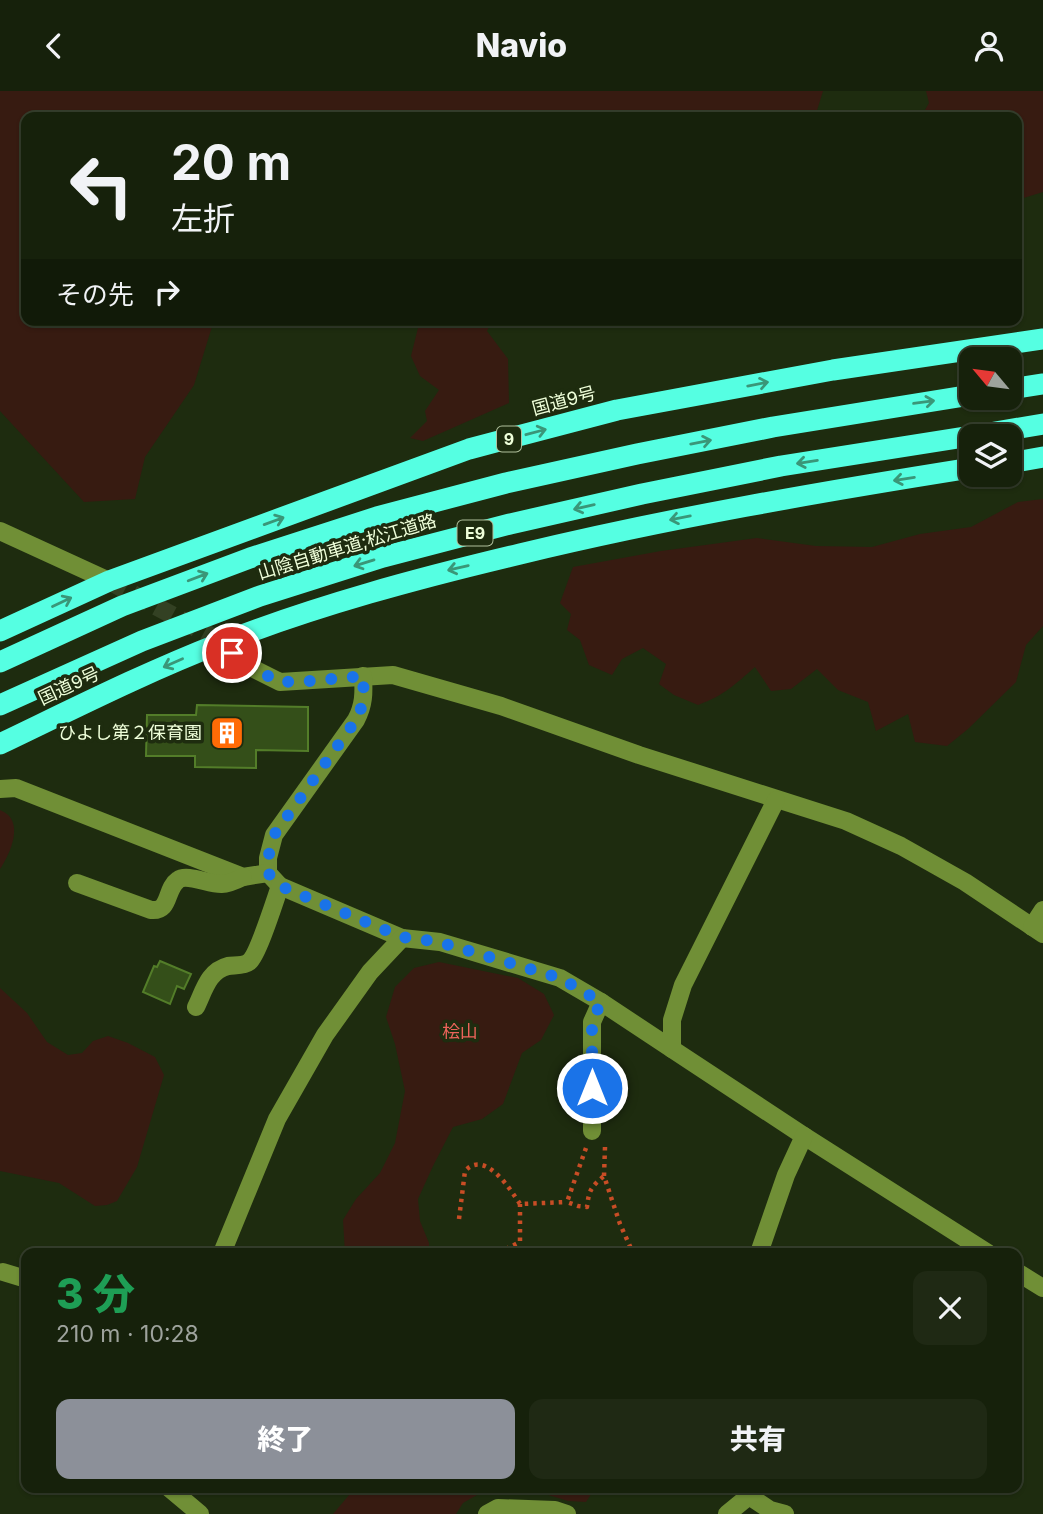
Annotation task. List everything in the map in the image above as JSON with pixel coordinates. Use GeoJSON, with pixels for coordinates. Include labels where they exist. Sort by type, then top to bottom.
{"type":"FeatureCollection","features":[{"type":"Feature","properties":{"kind":"highway","name":"国道9号"},"geometry":{"type":"LineString","coordinates":[[0,631],[109,580],[469,449],[617,410],[833,370],[1043,339]]}},
{"type":"Feature","properties":{"kind":"highway"},"geometry":{"type":"LineString","coordinates":[[1022,387],[1043,384]]}},
{"type":"Feature","properties":{"kind":"highway","name":"山陰自動車道;松江道路"},"geometry":{"type":"LineString","coordinates":[[0,662],[122,606],[250,558],[377,517],[506,483],[651,452],[786,425],[959,397]]}},
{"type":"Feature","properties":{"kind":"highway","name":"山陰自動車道;松江道路"},"geometry":{"type":"LineString","coordinates":[[1022,428],[1043,424]]}},
{"type":"Feature","properties":{"kind":"highway","name":"山陰自動車道;松江道路"},"geometry":{"type":"LineString","coordinates":[[0,705],[142,641],[260,596],[383,557],[642,493],[781,466],[959,438]]}},
{"type":"Feature","properties":{"kind":"highway"},"geometry":{"type":"LineString","coordinates":[[1022,461],[1043,457]]}},
{"type":"Feature","properties":{"kind":"highway","name":"国道9号"},"geometry":{"type":"LineString","coordinates":[[0,744],[222,642],[433,574],[611,532],[759,503],[959,470]]}},
{"type":"Feature","properties":{"kind":"street"},"geometry":{"type":"LineString","coordinates":[[0,531],[109,580]]}},
{"type":"Feature","properties":{"kind":"street"},"geometry":{"type":"LineString","coordinates":[[222,642],[242,663],[280,682],[393,675],[476,699],[639,755],[846,821],[901,846],[964,882],[1038,930],[1043,910]]}},
{"type":"Feature","properties":{"kind":"street"},"geometry":{"type":"LineString","coordinates":[[196,1007],[212,974],[220,969],[250,962],[257,950],[274,880],[268,858],[274,835],[362,710],[363,676]]}},
{"type":"Feature","properties":{"kind":"street"},"geometry":{"type":"LineString","coordinates":[[0,789],[16,788],[243,877],[274,880],[402,937],[439,942],[560,978],[980,1248]]}},
{"type":"Feature","properties":{"kind":"street"},"geometry":{"type":"LineString","coordinates":[[672,1049],[672,1020],[683,985],[776,800]]}},
{"type":"Feature","properties":{"kind":"street"},"geometry":{"type":"LineString","coordinates":[[77,883],[158,911],[164,907],[179,879],[185,877],[225,884],[243,877]]}},
{"type":"Feature","properties":{"kind":"street"},"geometry":{"type":"LineString","coordinates":[[224,1248],[277,1119],[318,1047],[370,972],[402,937]]}},
{"type":"Feature","properties":{"kind":"street"},"geometry":{"type":"LineString","coordinates":[[599,1135],[592,1022],[601,1002]]}},
{"type":"Feature","properties":{"kind":"street"},"geometry":{"type":"LineString","coordinates":[[761,1248],[786,1175],[804,1136]]}},
{"type":"Feature","properties":{"kind":"street"},"geometry":{"type":"LineString","coordinates":[[1,1275],[21,1278]]}},
{"type":"Feature","properties":{"kind":"street"},"geometry":{"type":"LineString","coordinates":[[1022,1275],[1043,1288]]}},
{"type":"Feature","properties":{"kind":"street"},"geometry":{"type":"LineString","coordinates":[[173,1493],[188,1510]]}},
{"type":"Feature","properties":{"kind":"street"},"geometry":{"type":"LineString","coordinates":[[727,1514],[747,1493]]}},
{"type":"Feature","properties":{"kind":"street"},"geometry":{"type":"LineString","coordinates":[[749,1493],[770,1510],[785,1514]]}},
{"type":"Feature","properties":{"kind":"street"},"geometry":{"type":"LineString","coordinates":[[487,1514],[498,1508],[555,1510],[567,1514]]}},
{"type":"Feature","properties":{"kind":"path"},"geometry":{"type":"LineString","coordinates":[[599,1135],[604,1176],[631,1248]]}},
{"type":"Feature","properties":{"kind":"path"},"geometry":{"type":"LineString","coordinates":[[567,1202],[599,1135]]}},
{"type":"Feature","properties":{"kind":"path"},"geometry":{"type":"LineString","coordinates":[[458,1219],[466,1171],[477,1164],[485,1166],[508,1186],[520,1204],[520,1242],[508,1248]]}},
{"type":"Feature","properties":{"kind":"path"},"geometry":{"type":"LineString","coordinates":[[520,1204],[567,1202],[587,1207],[589,1193],[604,1176]]}},
{"type":"Feature","properties":{"kind":"green space"},"geometry":{"type":"Polygon","coordinates":[[[0,91],[823,91],[817,112],[21,112],[21,326],[212,326],[194,385],[145,457],[135,499],[84,502],[0,411],[0,91]]]}},
{"type":"Feature","properties":{"kind":"green space"},"geometry":{"type":"Polygon","coordinates":[[[926,91],[1043,91],[1043,192],[1022,198],[1022,112],[924,112],[929,103],[926,91]]]}},
{"type":"Feature","properties":{"kind":"green space"},"geometry":{"type":"Polygon","coordinates":[[[418,326],[489,326],[487,331],[508,359],[509,403],[423,441],[410,438],[427,421],[425,411],[439,390],[420,376],[411,356],[418,326]]]}},
{"type":"Feature","properties":{"kind":"green space"},"geometry":{"type":"Polygon","coordinates":[[[1043,499],[1043,626],[1026,645],[1016,682],[947,746],[915,742],[908,714],[876,731],[868,702],[838,690],[817,669],[791,689],[771,691],[755,667],[722,693],[698,705],[674,695],[659,684],[666,664],[643,648],[622,659],[612,675],[589,665],[580,640],[567,630],[571,614],[560,603],[573,567],[661,551],[757,538],[816,546],[872,547],[920,534],[971,527],[1018,502],[1043,499]]]}},
{"type":"Feature","properties":{"kind":"green space"},"geometry":{"type":"Polygon","coordinates":[[[0,810],[8,815],[14,829],[8,855],[0,869],[0,810]]]}},
{"type":"Feature","properties":{"kind":"green space","name":"桧山"},"geometry":{"type":"Polygon","coordinates":[[[439,962],[518,978],[544,994],[554,1015],[541,1040],[522,1053],[503,1104],[482,1119],[453,1127],[418,1199],[420,1221],[429,1248],[345,1248],[343,1220],[356,1199],[380,1173],[395,1143],[405,1091],[386,1017],[395,987],[414,968],[439,962]]]}},
{"type":"Feature","properties":{"kind":"green space"},"geometry":{"type":"Polygon","coordinates":[[[0,988],[27,1013],[47,1042],[68,1055],[82,1053],[93,1041],[108,1036],[155,1057],[164,1075],[137,1167],[117,1201],[95,1206],[59,1183],[0,1171],[0,988]]]}},
{"type":"Feature","properties":{"kind":"green space"},"geometry":{"type":"Polygon","coordinates":[[[351,1493],[480,1493],[463,1503],[456,1514],[333,1514],[351,1493]]]}},
{"type":"Feature","properties":{"kind":"green space"},"geometry":{"type":"Polygon","coordinates":[[[542,1493],[592,1493],[586,1502],[568,1501],[542,1493]]]}},
{"type":"Feature","properties":{"kind":"building","name":"ひよし第２保育園"},"geometry":{"type":"Polygon","coordinates":[[[197,705],[308,707],[308,751],[256,750],[256,768],[195,767],[195,756],[146,756],[147,715],[196,715],[197,705]]]}},
{"type":"Feature","properties":{"kind":"building"},"geometry":{"type":"Polygon","coordinates":[[[160,961],[191,974],[184,989],[177,986],[170,1004],[143,992],[154,966],[157,967],[160,961]]]}},
{"type":"Feature","properties":{"kind":"tunnel"},"geometry":{"type":"LineString","coordinates":[[109,581],[222,642]]}},
{"type":"Feature","properties":{"kind":"place","name":"ひよし第２保育園"},"geometry":{"type":"Point","coordinates":[227,733]}},
{"type":"Feature","properties":{"kind":"route"},"geometry":{"type":"LineString","coordinates":[[232,653],[242,663],[280,682],[363,676],[362,710],[274,835],[268,858],[268,873],[280,886],[402,937],[439,942],[560,978],[601,1002],[592,1022],[592,1088]]}}]}
